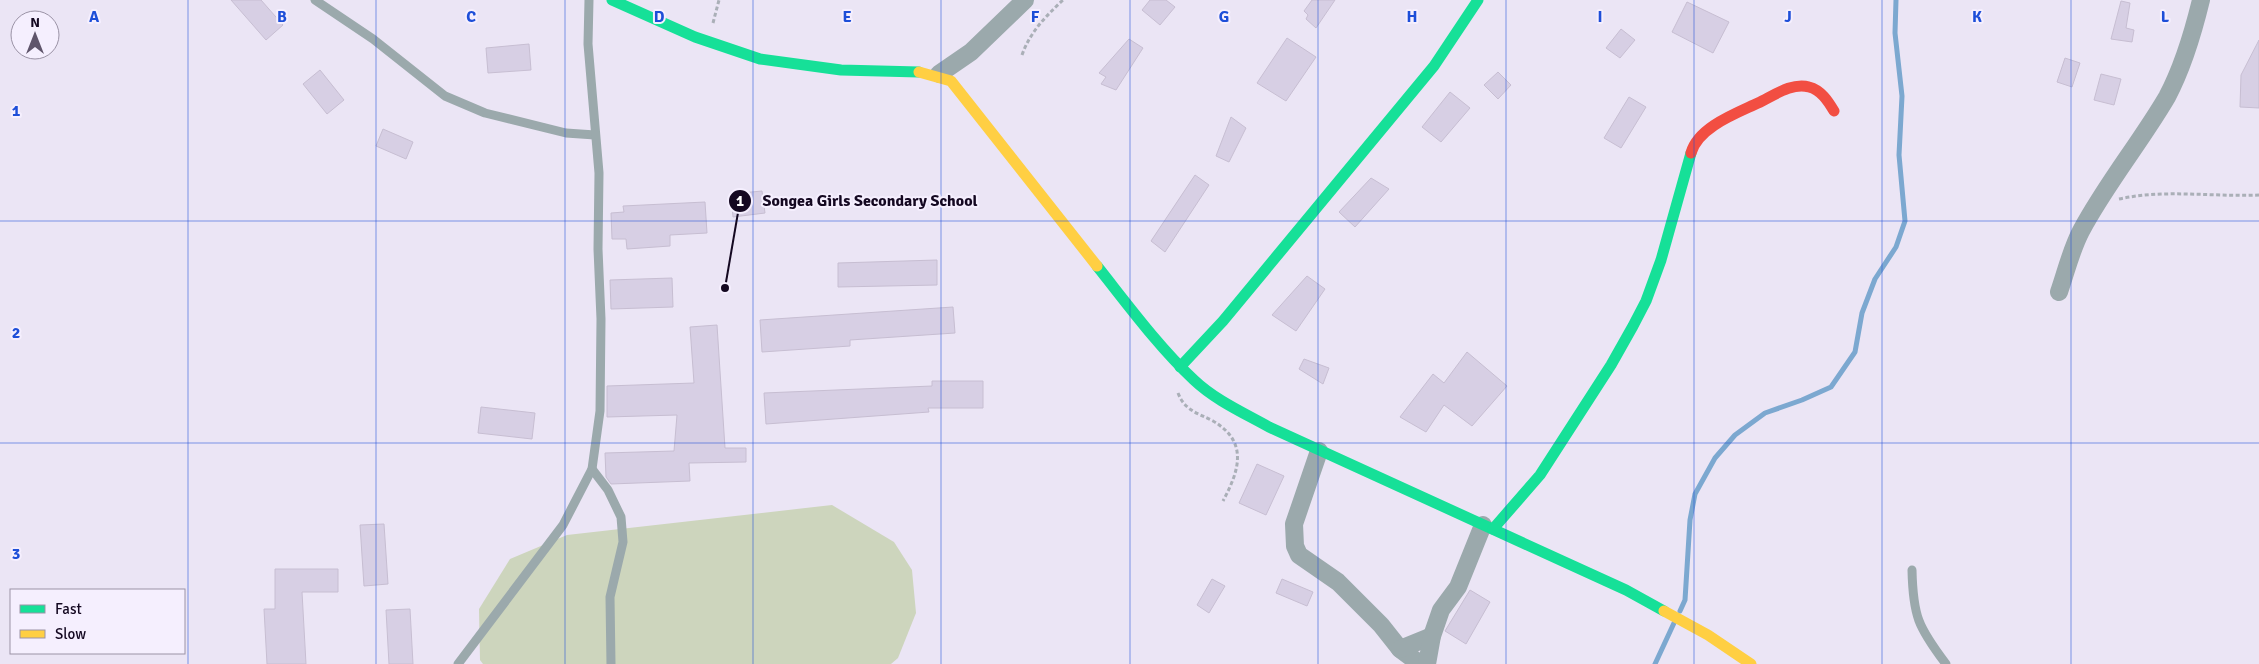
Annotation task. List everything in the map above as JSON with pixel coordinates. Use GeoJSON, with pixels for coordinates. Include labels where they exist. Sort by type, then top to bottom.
{"type":"FeatureCollection","features":[{"type":"Feature","properties":{"kind":"street"},"geometry":{"type":"LineString","coordinates":[[612,0],[708,42],[746,56],[782,64],[850,70],[939,74],[951,81],[960,91],[1128,306],[1181,368],[1214,395],[1269,427],[1319,451],[1650,603],[1708,635],[1751,664]]}},
{"type":"Feature","properties":{"kind":"street"},"geometry":{"type":"LineString","coordinates":[[939,74],[971,52],[1025,0]]}},
{"type":"Feature","properties":{"kind":"street"},"geometry":{"type":"LineString","coordinates":[[1181,368],[1223,321],[1434,66],[1478,0]]}},
{"type":"Feature","properties":{"kind":"street"},"geometry":{"type":"LineString","coordinates":[[2059,292],[2081,232],[2112,177],[2137,144],[2168,95],[2191,40],[2201,0]]}},
{"type":"Feature","properties":{"kind":"street"},"geometry":{"type":"LineString","coordinates":[[1427,664],[1432,636],[1441,610],[1458,587],[1488,527],[1540,475],[1611,365],[1646,301],[1660,260],[1692,148],[1702,136],[1733,113],[1791,87],[1812,87],[1829,101],[1834,111]]}},
{"type":"Feature","properties":{"kind":"street"},"geometry":{"type":"LineString","coordinates":[[1319,451],[1294,524],[1295,546],[1299,555],[1338,582],[1381,625],[1400,650],[1420,664]]}},
{"type":"Feature","properties":{"kind":"street"},"geometry":{"type":"LineString","coordinates":[[1400,650],[1432,636]]}},
{"type":"Feature","properties":{"kind":"lane"},"geometry":{"type":"LineString","coordinates":[[315,0],[373,39],[445,96],[485,113],[566,133],[596,136]]}},
{"type":"Feature","properties":{"kind":"lane"},"geometry":{"type":"LineString","coordinates":[[458,664],[563,525],[592,469],[600,410],[601,319],[598,249],[599,173],[588,44],[589,0]]}},
{"type":"Feature","properties":{"kind":"lane"},"geometry":{"type":"LineString","coordinates":[[592,469],[608,490],[621,517],[623,542],[610,597],[611,664]]}},
{"type":"Feature","properties":{"kind":"lane"},"geometry":{"type":"LineString","coordinates":[[1912,570],[1915,616],[1927,639],[1946,664]]}},
{"type":"Feature","properties":{"kind":"path"},"geometry":{"type":"LineString","coordinates":[[1022,55],[1030,37],[1039,24],[1063,0]]}},
{"type":"Feature","properties":{"kind":"path"},"geometry":{"type":"LineString","coordinates":[[2098,204],[2138,195],[2173,193],[2259,195]]}},
{"type":"Feature","properties":{"kind":"path"},"geometry":{"type":"LineString","coordinates":[[1181,368],[1176,387],[1184,404],[1195,414],[1222,428],[1231,438],[1238,451],[1237,468],[1223,502]]}},
{"type":"Feature","properties":{"kind":"green space"},"geometry":{"type":"Polygon","coordinates":[[[832,505],[894,542],[912,570],[916,613],[898,658],[891,664],[483,664],[480,660],[479,609],[510,559],[567,535],[832,505]]]}},
{"type":"Feature","properties":{"kind":"building"},"geometry":{"type":"Polygon","coordinates":[[[231,0],[261,0],[283,25],[266,40],[231,0]]]}},
{"type":"Feature","properties":{"kind":"building"},"geometry":{"type":"Polygon","coordinates":[[[1150,0],[1166,0],[1175,7],[1160,25],[1142,10],[1150,0]]]}},
{"type":"Feature","properties":{"kind":"building"},"geometry":{"type":"Polygon","coordinates":[[[1312,0],[1335,0],[1316,28],[1306,19],[1308,15],[1304,11],[1312,0]]]}},
{"type":"Feature","properties":{"kind":"building"},"geometry":{"type":"Polygon","coordinates":[[[2121,1],[2130,3],[2126,28],[2134,30],[2132,42],[2111,39],[2121,1]]]}},
{"type":"Feature","properties":{"kind":"building"},"geometry":{"type":"Polygon","coordinates":[[[1687,2],[1729,22],[1713,53],[1672,32],[1687,2]]]}},
{"type":"Feature","properties":{"kind":"building"},"geometry":{"type":"Polygon","coordinates":[[[1621,29],[1635,40],[1620,58],[1606,48],[1621,29]]]}},
{"type":"Feature","properties":{"kind":"building"},"geometry":{"type":"Polygon","coordinates":[[[1287,38],[1316,57],[1286,101],[1257,83],[1287,38]]]}},
{"type":"Feature","properties":{"kind":"building"},"geometry":{"type":"Polygon","coordinates":[[[1129,39],[1143,48],[1116,90],[1101,84],[1106,77],[1099,73],[1129,39]]]}},
{"type":"Feature","properties":{"kind":"building"},"geometry":{"type":"Polygon","coordinates":[[[2259,40],[2259,108],[2240,107],[2241,75],[2259,40]]]}},
{"type":"Feature","properties":{"kind":"building"},"geometry":{"type":"Polygon","coordinates":[[[529,44],[531,70],[488,73],[486,48],[529,44]]]}},
{"type":"Feature","properties":{"kind":"building"},"geometry":{"type":"Polygon","coordinates":[[[2065,58],[2080,63],[2072,87],[2057,82],[2065,58]]]}},
{"type":"Feature","properties":{"kind":"building"},"geometry":{"type":"Polygon","coordinates":[[[320,70],[344,100],[327,114],[303,84],[320,70]]]}},
{"type":"Feature","properties":{"kind":"building"},"geometry":{"type":"Polygon","coordinates":[[[1498,72],[1511,85],[1498,99],[1484,85],[1498,72]]]}},
{"type":"Feature","properties":{"kind":"building"},"geometry":{"type":"Polygon","coordinates":[[[2101,74],[2121,79],[2114,105],[2094,100],[2101,74]]]}},
{"type":"Feature","properties":{"kind":"building"},"geometry":{"type":"Polygon","coordinates":[[[1450,92],[1470,108],[1441,142],[1422,127],[1450,92]]]}},
{"type":"Feature","properties":{"kind":"building"},"geometry":{"type":"Polygon","coordinates":[[[1629,97],[1646,107],[1621,148],[1604,138],[1629,97]]]}},
{"type":"Feature","properties":{"kind":"building"},"geometry":{"type":"Polygon","coordinates":[[[1231,117],[1246,128],[1229,162],[1216,156],[1231,117]]]}},
{"type":"Feature","properties":{"kind":"building"},"geometry":{"type":"Polygon","coordinates":[[[383,129],[413,142],[406,159],[376,146],[383,129]]]}},
{"type":"Feature","properties":{"kind":"building"},"geometry":{"type":"Polygon","coordinates":[[[1195,175],[1209,185],[1165,252],[1151,241],[1195,175]]]}},
{"type":"Feature","properties":{"kind":"building"},"geometry":{"type":"Polygon","coordinates":[[[1371,178],[1389,189],[1355,227],[1339,212],[1371,178]]]}},
{"type":"Feature","properties":{"kind":"building"},"geometry":{"type":"Polygon","coordinates":[[[762,191],[765,213],[733,217],[731,194],[762,191]]]}},
{"type":"Feature","properties":{"kind":"building"},"geometry":{"type":"Polygon","coordinates":[[[705,202],[707,233],[670,235],[670,246],[627,249],[626,239],[612,239],[611,213],[624,212],[623,206],[705,202]]]}},
{"type":"Feature","properties":{"kind":"building"},"geometry":{"type":"Polygon","coordinates":[[[937,260],[937,285],[838,287],[838,263],[937,260]]]}},
{"type":"Feature","properties":{"kind":"building"},"geometry":{"type":"Polygon","coordinates":[[[1307,276],[1325,289],[1296,331],[1272,315],[1307,276]]]}},
{"type":"Feature","properties":{"kind":"building"},"geometry":{"type":"Polygon","coordinates":[[[672,278],[673,307],[611,309],[610,280],[672,278]]]}},
{"type":"Feature","properties":{"kind":"building"},"geometry":{"type":"Polygon","coordinates":[[[953,307],[955,333],[850,340],[850,346],[762,352],[760,320],[953,307]]]}},
{"type":"Feature","properties":{"kind":"building"},"geometry":{"type":"Polygon","coordinates":[[[717,325],[725,448],[746,448],[746,462],[689,463],[690,481],[611,484],[606,477],[605,453],[674,451],[677,415],[607,417],[607,386],[694,383],[690,327],[717,325]]]}},
{"type":"Feature","properties":{"kind":"building"},"geometry":{"type":"Polygon","coordinates":[[[1467,352],[1507,386],[1472,426],[1444,405],[1426,432],[1400,417],[1433,374],[1444,383],[1467,352]]]}},
{"type":"Feature","properties":{"kind":"building"},"geometry":{"type":"Polygon","coordinates":[[[1304,359],[1329,368],[1323,384],[1299,369],[1304,359]]]}},
{"type":"Feature","properties":{"kind":"building"},"geometry":{"type":"Polygon","coordinates":[[[932,381],[983,381],[983,408],[928,408],[929,412],[766,424],[764,393],[932,386],[932,381]]]}},
{"type":"Feature","properties":{"kind":"building"},"geometry":{"type":"Polygon","coordinates":[[[481,407],[535,413],[532,439],[478,433],[481,407]]]}},
{"type":"Feature","properties":{"kind":"building"},"geometry":{"type":"Polygon","coordinates":[[[1257,464],[1284,476],[1266,515],[1239,503],[1257,464]]]}},
{"type":"Feature","properties":{"kind":"building"},"geometry":{"type":"Polygon","coordinates":[[[384,524],[388,584],[364,586],[360,525],[384,524]]]}},
{"type":"Feature","properties":{"kind":"building"},"geometry":{"type":"Polygon","coordinates":[[[275,569],[338,569],[338,592],[302,592],[306,664],[267,664],[264,609],[275,609],[275,569]]]}},
{"type":"Feature","properties":{"kind":"building"},"geometry":{"type":"Polygon","coordinates":[[[1212,579],[1225,586],[1209,613],[1197,605],[1212,579]]]}},
{"type":"Feature","properties":{"kind":"building"},"geometry":{"type":"Polygon","coordinates":[[[1282,579],[1313,592],[1307,606],[1276,593],[1282,579]]]}},
{"type":"Feature","properties":{"kind":"building"},"geometry":{"type":"Polygon","coordinates":[[[1470,590],[1490,602],[1466,644],[1445,631],[1470,590]]]}},
{"type":"Feature","properties":{"kind":"building"},"geometry":{"type":"Polygon","coordinates":[[[410,609],[413,664],[389,664],[386,610],[410,609]]]}},
{"type":"Feature","properties":{"kind":"waterway"},"geometry":{"type":"LineString","coordinates":[[1680,611],[1685,600],[1690,520],[1695,494],[1715,458],[1735,435],[1765,413],[1831,387],[1855,352],[1862,313],[1875,279],[1896,247],[1905,221],[1899,155],[1902,96],[1895,33],[1896,0]]}},
{"type":"Feature","properties":{"kind":"waterway"},"geometry":{"type":"LineString","coordinates":[[1655,664],[1674,623]]}},
{"type":"Feature","properties":{"kind":"traffic: fast"},"geometry":{"type":"LineString","coordinates":[[612,0],[695,37],[760,59],[841,70],[919,72]]}},
{"type":"Feature","properties":{"kind":"traffic: fast"},"geometry":{"type":"LineString","coordinates":[[1180,367],[1223,321],[1434,66],[1478,0]]}},
{"type":"Feature","properties":{"kind":"traffic: fast"},"geometry":{"type":"LineString","coordinates":[[1493,529],[1540,475],[1611,365],[1633,326],[1646,301],[1661,260],[1691,153]]}},
{"type":"Feature","properties":{"kind":"traffic: fast"},"geometry":{"type":"LineString","coordinates":[[1097,266],[1168,353],[1194,380],[1220,400],[1269,427],[1626,590],[1664,611]]}},
{"type":"Feature","properties":{"kind":"traffic: slow"},"geometry":{"type":"LineString","coordinates":[[919,72],[951,81],[1097,266]]}},
{"type":"Feature","properties":{"kind":"traffic: slow"},"geometry":{"type":"LineString","coordinates":[[1664,611],[1708,635],[1751,664]]}},
{"type":"Feature","properties":{"kind":"traffic: jam"},"geometry":{"type":"LineString","coordinates":[[1691,153],[1701,136],[1719,122],[1789,88],[1796,86],[1813,88],[1824,96],[1834,111]]}},
{"type":"Feature","properties":{"kind":"place","name":"Songea Girls Secondary School"},"geometry":{"type":"Point","coordinates":[725,288]}}]}
